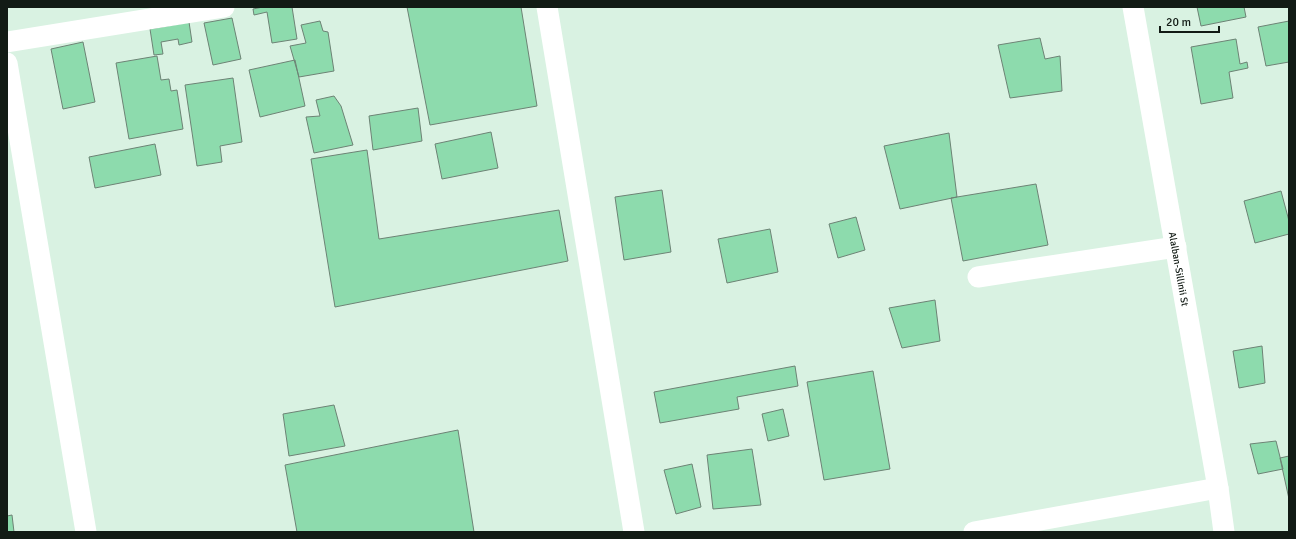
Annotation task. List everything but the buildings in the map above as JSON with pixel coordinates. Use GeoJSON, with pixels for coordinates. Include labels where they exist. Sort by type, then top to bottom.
{"type":"FeatureCollection","features":[{"type":"Feature","properties":{"kind":"street"},"geometry":{"type":"LineString","coordinates":[[7,42],[224,7]]}},
{"type":"Feature","properties":{"kind":"street"},"geometry":{"type":"LineString","coordinates":[[547,7],[634,532]]}},
{"type":"Feature","properties":{"kind":"street","name":"Alalban-Sillinii St"},"geometry":{"type":"LineString","coordinates":[[1133,7],[1218,488],[1224,532]]}},
{"type":"Feature","properties":{"kind":"street"},"geometry":{"type":"LineString","coordinates":[[7,63],[86,532]]}},
{"type":"Feature","properties":{"kind":"street"},"geometry":{"type":"LineString","coordinates":[[978,277],[1176,247]]}},
{"type":"Feature","properties":{"kind":"street"},"geometry":{"type":"LineString","coordinates":[[974,532],[1218,488]]}}]}
